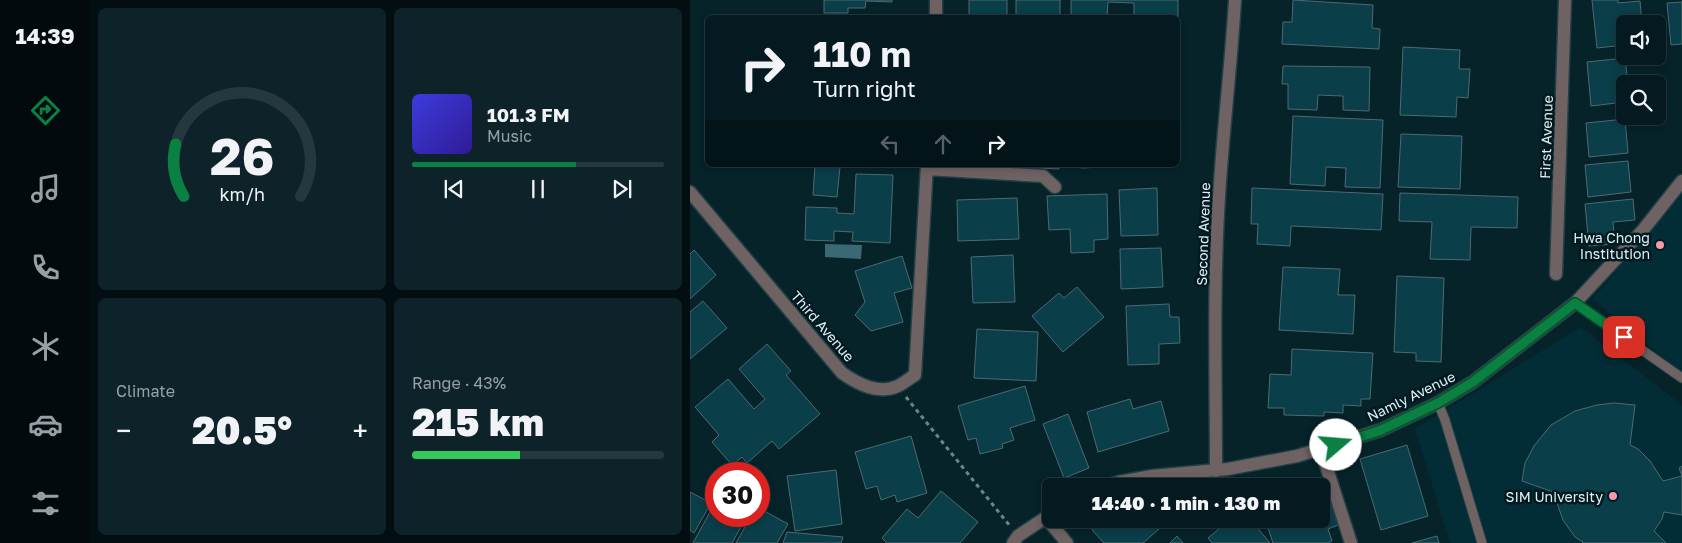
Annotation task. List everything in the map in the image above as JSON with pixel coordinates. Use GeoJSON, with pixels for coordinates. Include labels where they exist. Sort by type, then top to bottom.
{"type":"FeatureCollection","features":[{"type":"Feature","properties":{"kind":"street"},"geometry":{"type":"LineString","coordinates":[[936,0],[936,15]]}},
{"type":"Feature","properties":{"kind":"street","name":"Second Avenue"},"geometry":{"type":"LineString","coordinates":[[1216,471],[1215,276],[1218,197],[1232,53],[1234,0]]}},
{"type":"Feature","properties":{"kind":"street","name":"First Avenue"},"geometry":{"type":"LineString","coordinates":[[1556,274],[1565,0]]}},
{"type":"Feature","properties":{"kind":"street"},"geometry":{"type":"LineString","coordinates":[[897,386],[915,375],[927,167],[1043,176],[1055,187]]}},
{"type":"Feature","properties":{"kind":"street","name":"Namly Avenue"},"geometry":{"type":"LineString","coordinates":[[1141,478],[1216,471],[1268,463],[1322,450],[1381,430],[1438,403],[1473,382],[1575,303],[1643,230],[1682,181]]}},
{"type":"Feature","properties":{"kind":"street","name":"Third Avenue"},"geometry":{"type":"LineString","coordinates":[[690,192],[842,373],[859,384],[878,389],[897,386]]}},
{"type":"Feature","properties":{"kind":"street"},"geometry":{"type":"LineString","coordinates":[[1322,450],[1351,543]]}},
{"type":"Feature","properties":{"kind":"street"},"geometry":{"type":"LineString","coordinates":[[1016,540],[1042,520]]}},
{"type":"Feature","properties":{"kind":"street"},"geometry":{"type":"LineString","coordinates":[[1056,528],[1067,543]]}},
{"type":"Feature","properties":{"kind":"lane"},"geometry":{"type":"LineString","coordinates":[[1575,303],[1682,378]]}},
{"type":"Feature","properties":{"kind":"lane"},"geometry":{"type":"LineString","coordinates":[[1438,403],[1445,420],[1482,543]]}},
{"type":"Feature","properties":{"kind":"path"},"geometry":{"type":"LineString","coordinates":[[897,386],[1016,540]]}},
{"type":"Feature","properties":{"kind":"shaded area","name":"Hwa Chong Institution"},"geometry":{"type":"Polygon","coordinates":[[[1682,192],[1682,373],[1593,299],[1682,192]]]}},
{"type":"Feature","properties":{"kind":"shaded area"},"geometry":{"type":"Polygon","coordinates":[[[825,244],[862,245],[861,259],[825,257],[825,244]]]}},
{"type":"Feature","properties":{"kind":"shaded area"},"geometry":{"type":"Polygon","coordinates":[[[1581,327],[1682,405],[1682,543],[1450,543],[1415,429],[1581,327]]]}},
{"type":"Feature","properties":{"kind":"building"},"geometry":{"type":"Polygon","coordinates":[[[824,0],[892,0],[892,2],[866,1],[865,8],[848,8],[848,13],[824,13],[824,0]]]}},
{"type":"Feature","properties":{"kind":"building"},"geometry":{"type":"Polygon","coordinates":[[[969,0],[1007,0],[1007,15],[969,15],[969,0]]]}},
{"type":"Feature","properties":{"kind":"building"},"geometry":{"type":"Polygon","coordinates":[[[1016,0],[1060,0],[1060,15],[1016,15],[1016,0]]]}},
{"type":"Feature","properties":{"kind":"building"},"geometry":{"type":"Polygon","coordinates":[[[1071,0],[1178,0],[1178,15],[1134,15],[1134,3],[1108,2],[1107,15],[1071,15],[1071,0]]]}},
{"type":"Feature","properties":{"kind":"building"},"geometry":{"type":"Polygon","coordinates":[[[1293,0],[1373,5],[1372,28],[1380,29],[1379,49],[1282,44],[1283,22],[1292,22],[1293,0]]]}},
{"type":"Feature","properties":{"kind":"building"},"geometry":{"type":"Polygon","coordinates":[[[1592,0],[1618,0],[1618,3],[1640,1],[1641,15],[1616,15],[1616,46],[1597,48],[1592,0]]]}},
{"type":"Feature","properties":{"kind":"building"},"geometry":{"type":"Polygon","coordinates":[[[1682,2],[1682,44],[1671,45],[1667,3],[1682,2]]]}},
{"type":"Feature","properties":{"kind":"building"},"geometry":{"type":"Polygon","coordinates":[[[1403,47],[1460,50],[1459,69],[1470,69],[1468,98],[1457,97],[1456,117],[1400,115],[1403,47]]]}},
{"type":"Feature","properties":{"kind":"building"},"geometry":{"type":"Polygon","coordinates":[[[1616,59],[1616,65],[1626,65],[1627,75],[1616,75],[1616,103],[1591,106],[1587,62],[1616,59]]]}},
{"type":"Feature","properties":{"kind":"building"},"geometry":{"type":"Polygon","coordinates":[[[1283,66],[1370,67],[1369,111],[1343,110],[1343,96],[1318,95],[1317,110],[1288,109],[1288,84],[1282,84],[1283,66]]]}},
{"type":"Feature","properties":{"kind":"building"},"geometry":{"type":"Polygon","coordinates":[[[1293,116],[1383,120],[1380,188],[1345,187],[1346,168],[1326,167],[1325,186],[1290,184],[1293,116]]]}},
{"type":"Feature","properties":{"kind":"building"},"geometry":{"type":"Polygon","coordinates":[[[1616,120],[1616,125],[1626,125],[1628,153],[1589,157],[1586,123],[1616,120]]]}},
{"type":"Feature","properties":{"kind":"building"},"geometry":{"type":"Polygon","coordinates":[[[1401,134],[1462,136],[1460,189],[1398,187],[1401,134]]]}},
{"type":"Feature","properties":{"kind":"building"},"geometry":{"type":"Polygon","coordinates":[[[1628,161],[1631,192],[1588,197],[1585,165],[1628,161]]]}},
{"type":"Feature","properties":{"kind":"building"},"geometry":{"type":"Polygon","coordinates":[[[815,167],[840,167],[837,197],[813,195],[815,167]]]}},
{"type":"Feature","properties":{"kind":"building"},"geometry":{"type":"Polygon","coordinates":[[[1019,167],[1059,167],[1059,169],[1019,167]]]}},
{"type":"Feature","properties":{"kind":"building"},"geometry":{"type":"Polygon","coordinates":[[[856,174],[893,175],[890,243],[852,241],[853,232],[834,231],[834,241],[805,240],[806,207],[837,208],[837,213],[854,214],[856,174]]]}},
{"type":"Feature","properties":{"kind":"building"},"geometry":{"type":"Polygon","coordinates":[[[1157,188],[1158,235],[1121,236],[1119,190],[1157,188]]]}},
{"type":"Feature","properties":{"kind":"building"},"geometry":{"type":"Polygon","coordinates":[[[1252,188],[1383,194],[1381,230],[1291,226],[1290,246],[1257,244],[1258,224],[1251,224],[1252,188]]]}},
{"type":"Feature","properties":{"kind":"building"},"geometry":{"type":"Polygon","coordinates":[[[1400,193],[1518,197],[1517,228],[1471,227],[1470,260],[1430,259],[1432,222],[1399,221],[1400,193]]]}},
{"type":"Feature","properties":{"kind":"building"},"geometry":{"type":"Polygon","coordinates":[[[1107,194],[1108,239],[1094,240],[1094,252],[1071,253],[1070,229],[1049,230],[1047,196],[1107,194]]]}},
{"type":"Feature","properties":{"kind":"building"},"geometry":{"type":"Polygon","coordinates":[[[1017,198],[1019,239],[958,241],[957,200],[1017,198]]]}},
{"type":"Feature","properties":{"kind":"building"},"geometry":{"type":"Polygon","coordinates":[[[1633,199],[1635,220],[1613,222],[1615,244],[1589,246],[1585,204],[1633,199]]]}},
{"type":"Feature","properties":{"kind":"building"},"geometry":{"type":"Polygon","coordinates":[[[1161,248],[1163,287],[1121,289],[1120,249],[1161,248]]]}},
{"type":"Feature","properties":{"kind":"building"},"geometry":{"type":"Polygon","coordinates":[[[694,250],[716,275],[690,299],[690,254],[694,250]]]}},
{"type":"Feature","properties":{"kind":"building"},"geometry":{"type":"Polygon","coordinates":[[[1013,255],[1015,302],[973,303],[971,257],[1013,255]]]}},
{"type":"Feature","properties":{"kind":"building"},"geometry":{"type":"Polygon","coordinates":[[[902,256],[912,288],[894,293],[903,322],[871,331],[855,315],[865,302],[855,271],[902,256]]]}},
{"type":"Feature","properties":{"kind":"building"},"geometry":{"type":"Polygon","coordinates":[[[1283,267],[1340,269],[1338,295],[1355,295],[1353,334],[1279,330],[1283,267]]]}},
{"type":"Feature","properties":{"kind":"building"},"geometry":{"type":"Polygon","coordinates":[[[1397,276],[1444,278],[1441,362],[1416,361],[1416,353],[1394,352],[1397,276]]]}},
{"type":"Feature","properties":{"kind":"building"},"geometry":{"type":"Polygon","coordinates":[[[1077,287],[1104,317],[1063,352],[1032,316],[1059,293],[1064,298],[1077,287]]]}},
{"type":"Feature","properties":{"kind":"building"},"geometry":{"type":"Polygon","coordinates":[[[703,301],[727,328],[690,359],[690,312],[703,301]]]}},
{"type":"Feature","properties":{"kind":"building"},"geometry":{"type":"Polygon","coordinates":[[[1169,304],[1170,317],[1179,317],[1180,343],[1159,344],[1159,364],[1128,365],[1126,306],[1169,304]]]}},
{"type":"Feature","properties":{"kind":"building"},"geometry":{"type":"Polygon","coordinates":[[[977,329],[1038,332],[1036,381],[974,378],[977,329]]]}},
{"type":"Feature","properties":{"kind":"building"},"geometry":{"type":"Polygon","coordinates":[[[767,344],[791,371],[786,375],[820,414],[779,449],[772,441],[748,462],[742,457],[736,462],[729,462],[712,442],[719,435],[695,407],[728,379],[754,409],[765,399],[739,369],[767,344]]]}},
{"type":"Feature","properties":{"kind":"building"},"geometry":{"type":"Polygon","coordinates":[[[1292,349],[1373,353],[1370,399],[1361,399],[1361,406],[1343,405],[1343,413],[1324,412],[1324,416],[1284,415],[1284,408],[1268,408],[1270,374],[1291,375],[1292,349]]]}},
{"type":"Feature","properties":{"kind":"building"},"geometry":{"type":"Polygon","coordinates":[[[1025,386],[1035,420],[1010,428],[1014,440],[1002,444],[1003,448],[980,454],[976,438],[968,440],[958,406],[1025,386]]]}},
{"type":"Feature","properties":{"kind":"building"},"geometry":{"type":"Polygon","coordinates":[[[1130,399],[1133,409],[1161,401],[1169,431],[1098,452],[1087,412],[1130,399]]]}},
{"type":"Feature","properties":{"kind":"building"},"geometry":{"type":"Polygon","coordinates":[[[1614,403],[1635,405],[1630,445],[1638,449],[1650,461],[1663,481],[1682,476],[1682,515],[1664,512],[1654,531],[1666,543],[1582,543],[1575,537],[1563,520],[1557,503],[1556,493],[1522,481],[1525,463],[1534,446],[1551,425],[1575,411],[1614,403]]]}},
{"type":"Feature","properties":{"kind":"building"},"geometry":{"type":"Polygon","coordinates":[[[1068,414],[1089,468],[1064,478],[1043,424],[1068,414]]]}},
{"type":"Feature","properties":{"kind":"building"},"geometry":{"type":"Polygon","coordinates":[[[911,436],[927,493],[897,502],[895,495],[881,500],[877,486],[866,489],[855,452],[911,436]]]}},
{"type":"Feature","properties":{"kind":"building"},"geometry":{"type":"Polygon","coordinates":[[[1407,445],[1428,516],[1381,530],[1360,459],[1407,445]]]}},
{"type":"Feature","properties":{"kind":"building"},"geometry":{"type":"Polygon","coordinates":[[[836,470],[842,524],[795,531],[787,476],[836,470]]]}},
{"type":"Feature","properties":{"kind":"building"},"geometry":{"type":"Polygon","coordinates":[[[941,491],[978,522],[960,543],[887,543],[882,538],[907,509],[918,518],[941,491]]]}},
{"type":"Feature","properties":{"kind":"building"},"geometry":{"type":"Polygon","coordinates":[[[690,492],[705,500],[705,514],[694,533],[690,530],[690,492]]]}},
{"type":"Feature","properties":{"kind":"building"},"geometry":{"type":"Polygon","coordinates":[[[1332,507],[1338,525],[1328,529],[1332,541],[1327,543],[1273,543],[1268,528],[1330,528],[1330,508],[1332,507]]]}},
{"type":"Feature","properties":{"kind":"building"},"geometry":{"type":"Polygon","coordinates":[[[770,514],[788,524],[777,543],[736,543],[745,527],[770,527],[770,514]]]}},
{"type":"Feature","properties":{"kind":"building"},"geometry":{"type":"Polygon","coordinates":[[[705,521],[705,527],[741,527],[732,543],[693,543],[705,521]]]}},
{"type":"Feature","properties":{"kind":"building"},"geometry":{"type":"Polygon","coordinates":[[[1094,528],[1159,529],[1143,543],[1104,543],[1092,530],[1094,528]]]}},
{"type":"Feature","properties":{"kind":"building"},"geometry":{"type":"Polygon","coordinates":[[[1220,528],[1258,528],[1270,543],[1212,543],[1208,538],[1220,528]]]}},
{"type":"Feature","properties":{"kind":"building"},"geometry":{"type":"Polygon","coordinates":[[[787,532],[843,537],[841,543],[783,543],[787,532]]]}},
{"type":"Feature","properties":{"kind":"building"},"geometry":{"type":"Polygon","coordinates":[[[1177,536],[1183,543],[1170,543],[1177,536]]]}},
{"type":"Feature","properties":{"kind":"building"},"geometry":{"type":"Polygon","coordinates":[[[1437,536],[1439,543],[1412,543],[1437,536]]]}},
{"type":"Feature","properties":{"kind":"place","name":"Hwa Chong Institution"},"geometry":{"type":"Point","coordinates":[1660,245]}},
{"type":"Feature","properties":{"kind":"place","name":"SIM University"},"geometry":{"type":"Point","coordinates":[1613,496]}},
{"type":"Feature","properties":{"kind":"route"},"geometry":{"type":"LineString","coordinates":[[1336,445],[1381,430],[1438,403],[1473,382],[1575,303],[1624,337]]}}]}
